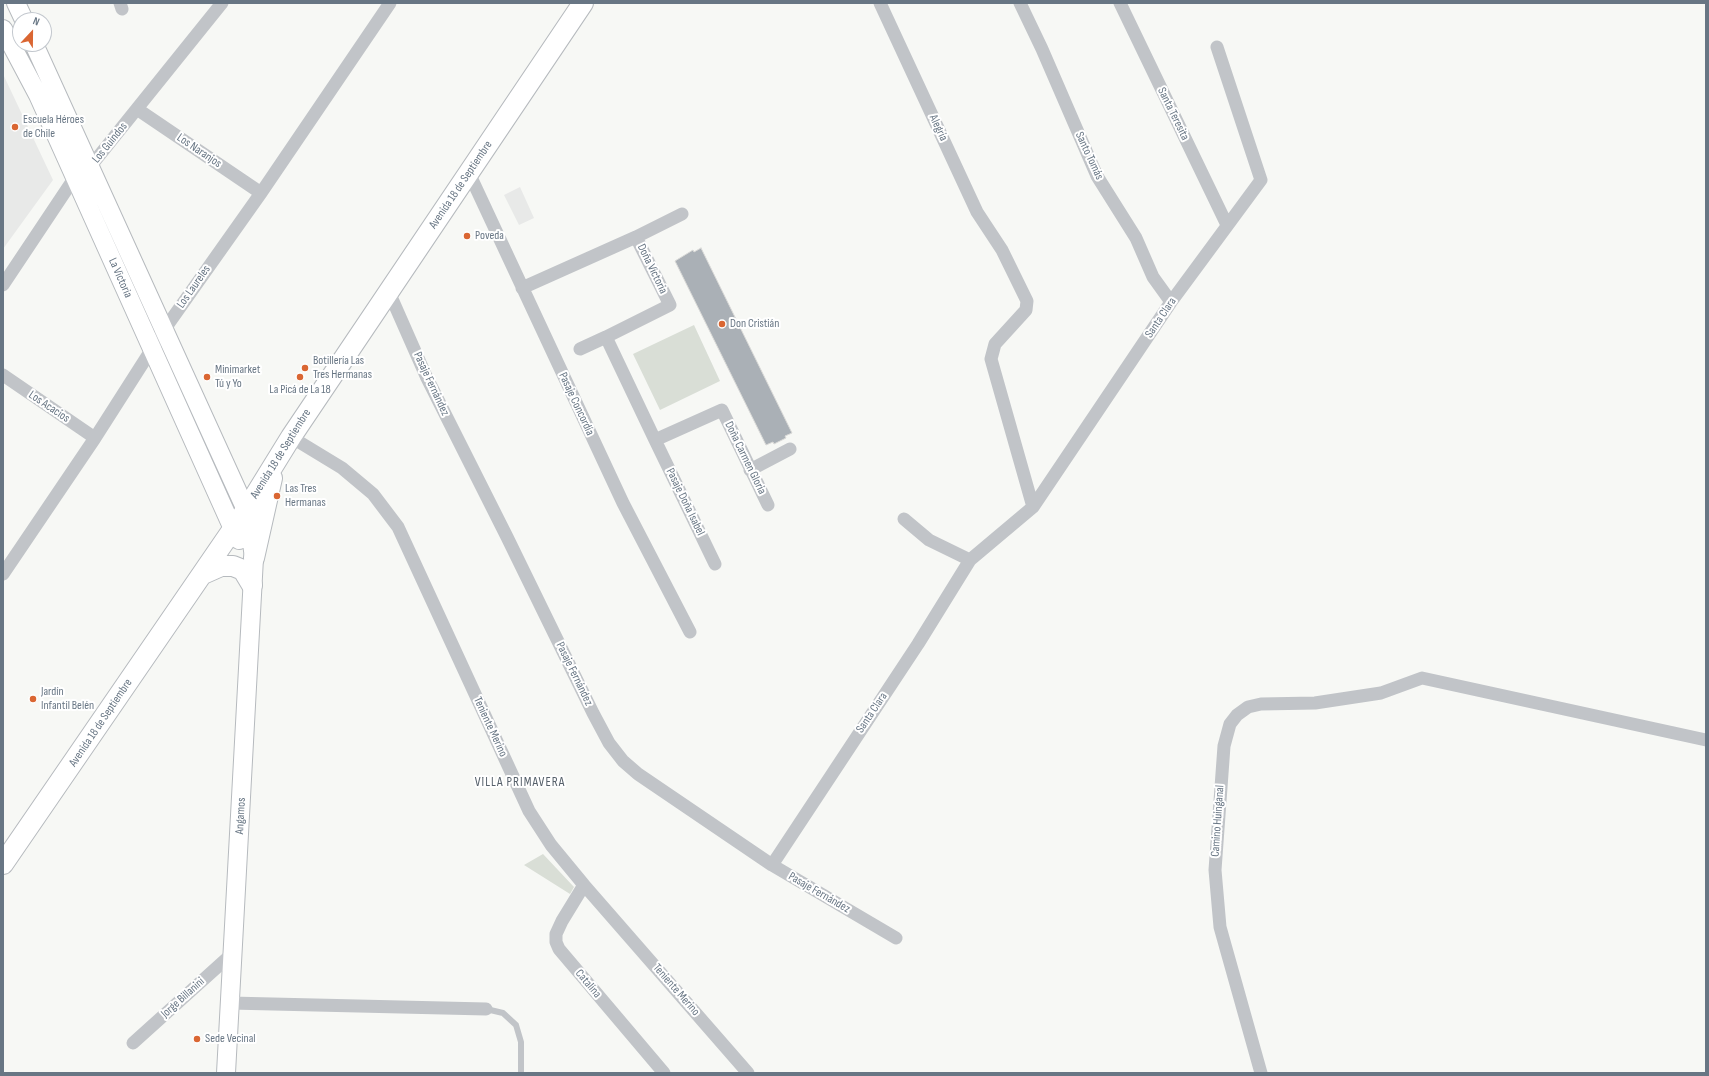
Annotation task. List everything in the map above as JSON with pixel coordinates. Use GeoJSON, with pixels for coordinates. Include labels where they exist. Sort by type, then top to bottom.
{"type":"FeatureCollection","features":[{"type":"Feature","properties":{"kind":"main road","name":"Avenida 18 de Septiembre"},"geometry":{"type":"LineString","coordinates":[[3,864],[203,574],[246,510],[291,437],[584,3]]}},
{"type":"Feature","properties":{"kind":"main road"},"geometry":{"type":"LineString","coordinates":[[254,558],[276,461]]}},
{"type":"Feature","properties":{"kind":"main road"},"geometry":{"type":"LineString","coordinates":[[203,574],[222,566],[233,566],[243,570],[252,585]]}},
{"type":"Feature","properties":{"kind":"street","name":"Los Guindos"},"geometry":{"type":"LineString","coordinates":[[3,285],[75,177],[90,167],[222,3]]}},
{"type":"Feature","properties":{"kind":"street","name":"Los Laureles"},"geometry":{"type":"LineString","coordinates":[[3,574],[95,438],[164,330],[261,193],[390,3]]}},
{"type":"Feature","properties":{"kind":"street","name":"Alegría"},"geometry":{"type":"LineString","coordinates":[[880,3],[977,212],[1002,250],[1027,301],[1026,310],[995,344],[991,358],[1033,507]]}},
{"type":"Feature","properties":{"kind":"street","name":"Santo Tomás"},"geometry":{"type":"LineString","coordinates":[[1020,3],[1042,49],[1097,176],[1136,238],[1153,277],[1172,302]]}},
{"type":"Feature","properties":{"kind":"street","name":"Santa Teresita"},"geometry":{"type":"LineString","coordinates":[[1120,3],[1227,225]]}},
{"type":"Feature","properties":{"kind":"street","name":"La Victoria"},"geometry":{"type":"LineString","coordinates":[[3,29],[38,95],[233,529]]}},
{"type":"Feature","properties":{"kind":"street","name":"Santa Clara"},"geometry":{"type":"LineString","coordinates":[[772,865],[918,644],[970,560],[1033,507],[1172,302],[1227,225],[1252,195],[1261,180],[1217,47]]}},
{"type":"Feature","properties":{"kind":"street","name":"La Victoria"},"geometry":{"type":"LineString","coordinates":[[38,52],[246,510]]}},
{"type":"Feature","properties":{"kind":"street","name":"Los Naranjos"},"geometry":{"type":"LineString","coordinates":[[137,109],[261,193]]}},
{"type":"Feature","properties":{"kind":"street","name":"Pasaje Concordia"},"geometry":{"type":"LineString","coordinates":[[469,173],[623,503],[690,632]]}},
{"type":"Feature","properties":{"kind":"street"},"geometry":{"type":"LineString","coordinates":[[636,237],[682,214]]}},
{"type":"Feature","properties":{"kind":"street","name":"Doña Victoria"},"geometry":{"type":"LineString","coordinates":[[522,288],[636,237],[670,305],[580,350]]}},
{"type":"Feature","properties":{"kind":"street","name":"Pasaje Fernández"},"geometry":{"type":"LineString","coordinates":[[389,292],[429,383],[609,743],[623,761],[638,774],[772,865],[896,938]]}},
{"type":"Feature","properties":{"kind":"street"},"geometry":{"type":"LineString","coordinates":[[606,337],[656,440]]}},
{"type":"Feature","properties":{"kind":"street","name":"Los Acacios"},"geometry":{"type":"LineString","coordinates":[[3,375],[95,438]]}},
{"type":"Feature","properties":{"kind":"street","name":"Doña Carmen Gloria"},"geometry":{"type":"LineString","coordinates":[[656,440],[722,410],[768,505]]}},
{"type":"Feature","properties":{"kind":"street","name":"Teniente Merino"},"geometry":{"type":"LineString","coordinates":[[291,437],[342,468],[352,476],[373,494],[398,527],[529,811],[551,845],[584,885],[748,1073]]}},
{"type":"Feature","properties":{"kind":"street","name":"Pasaje Doña Isabel"},"geometry":{"type":"LineString","coordinates":[[656,440],[715,564]]}},
{"type":"Feature","properties":{"kind":"street"},"geometry":{"type":"LineString","coordinates":[[750,470],[790,449]]}},
{"type":"Feature","properties":{"kind":"street","name":"Angamos"},"geometry":{"type":"LineString","coordinates":[[226,1073],[234,952],[254,558],[246,510]]}},
{"type":"Feature","properties":{"kind":"street"},"geometry":{"type":"LineString","coordinates":[[904,519],[929,540],[970,560]]}},
{"type":"Feature","properties":{"kind":"street"},"geometry":{"type":"LineString","coordinates":[[233,529],[241,543],[254,558]]}},
{"type":"Feature","properties":{"kind":"street","name":"Camino Huinganal"},"geometry":{"type":"LineString","coordinates":[[1261,1073],[1220,927],[1215,862],[1224,746],[1230,724],[1237,715],[1248,707],[1261,704],[1315,703],[1381,693],[1422,678],[1706,740]]}},
{"type":"Feature","properties":{"kind":"street","name":"Catalina"},"geometry":{"type":"LineString","coordinates":[[584,885],[562,921],[556,934],[556,942],[559,950],[664,1073]]}},
{"type":"Feature","properties":{"kind":"street","name":"Jorge Billanini"},"geometry":{"type":"LineString","coordinates":[[133,1043],[234,952]]}},
{"type":"Feature","properties":{"kind":"street"},"geometry":{"type":"LineString","coordinates":[[230,1003],[486,1009]]}},
{"type":"Feature","properties":{"kind":"lane"},"geometry":{"type":"LineString","coordinates":[[486,1009],[503,1013],[516,1025],[521,1042],[521,1073]]}},
{"type":"Feature","properties":{"kind":"shaded area","name":"Escuela Héroes de Chile"},"geometry":{"type":"Polygon","coordinates":[[[3,74],[53,180],[3,249],[3,74]]]}},
{"type":"Feature","properties":{"kind":"shaded area"},"geometry":{"type":"Polygon","coordinates":[[[520,187],[534,218],[519,225],[504,195],[520,187]]]}},
{"type":"Feature","properties":{"kind":"shaded area"},"geometry":{"type":"Polygon","coordinates":[[[694,325],[720,381],[660,410],[633,354],[694,325]]]}},
{"type":"Feature","properties":{"kind":"shaded area"},"geometry":{"type":"Polygon","coordinates":[[[543,854],[574,887],[570,894],[524,865],[543,854]]]}},
{"type":"Feature","properties":{"kind":"building"},"geometry":{"type":"Polygon","coordinates":[[[701,248],[792,433],[774,444],[773,442],[766,445],[675,261],[693,250],[694,252],[701,248]]]}},
{"type":"Feature","properties":{"kind":"place","name":"Escuela Héroes de Chile"},"geometry":{"type":"Point","coordinates":[15,127]}},
{"type":"Feature","properties":{"kind":"place","name":"Poveda"},"geometry":{"type":"Point","coordinates":[467,236]}},
{"type":"Feature","properties":{"kind":"place","name":"Don Cristián"},"geometry":{"type":"Point","coordinates":[722,324]}},
{"type":"Feature","properties":{"kind":"place","name":"Botillería Las Tres Hermanas"},"geometry":{"type":"Point","coordinates":[305,368]}},
{"type":"Feature","properties":{"kind":"place","name":"Minimarket Tú y Yo"},"geometry":{"type":"Point","coordinates":[207,377]}},
{"type":"Feature","properties":{"kind":"place","name":"La Picá de La 18"},"geometry":{"type":"Point","coordinates":[300,377]}},
{"type":"Feature","properties":{"kind":"place","name":"Las Tres Hermanas"},"geometry":{"type":"Point","coordinates":[277,496]}},
{"type":"Feature","properties":{"kind":"place","name":"Jardín Infantil Belén"},"geometry":{"type":"Point","coordinates":[33,699]}},
{"type":"Feature","properties":{"kind":"place","name":"Sede Vecinal"},"geometry":{"type":"Point","coordinates":[197,1039]}},
{"type":"Feature","properties":{"kind":"district","name":"VILLA PRIMAVERA"},"geometry":{"type":"Point","coordinates":[520,783]}}]}
